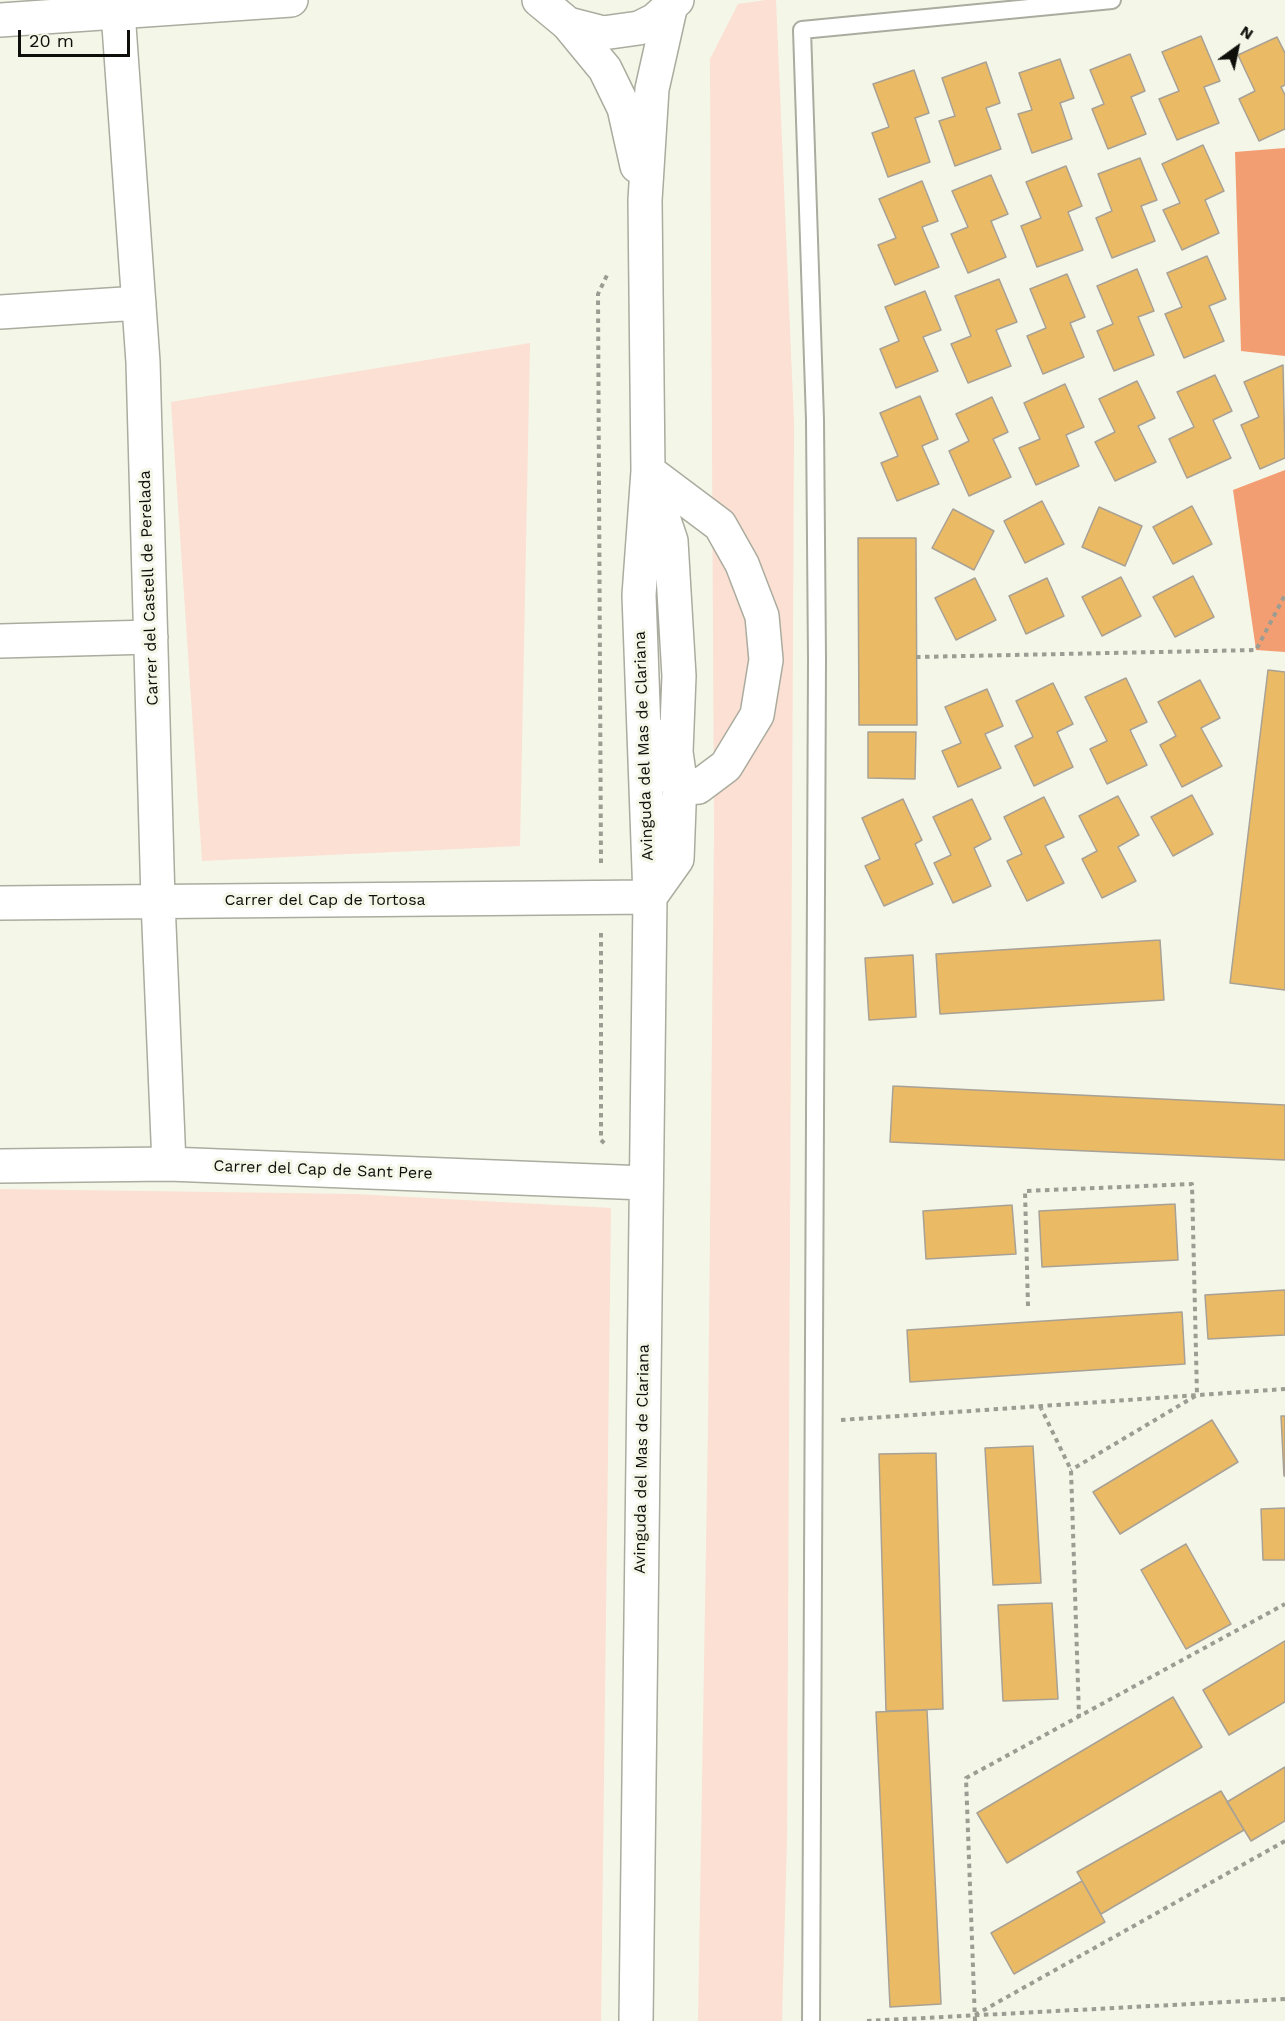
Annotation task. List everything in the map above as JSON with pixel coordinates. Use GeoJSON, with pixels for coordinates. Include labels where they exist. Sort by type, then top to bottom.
{"type":"FeatureCollection","features":[{"type":"Feature","properties":{"kind":"street"},"geometry":{"type":"LineString","coordinates":[[0,20],[291,0]]}},
{"type":"Feature","properties":{"kind":"street"},"geometry":{"type":"LineString","coordinates":[[537,1],[567,24],[585,30],[621,33],[656,20],[674,4]]}},
{"type":"Feature","properties":{"kind":"street","name":"Avinguda del Mas de Clariana"},"geometry":{"type":"LineString","coordinates":[[636,2021],[650,897],[639,595],[648,471],[645,200],[652,89],[674,4]]}},
{"type":"Feature","properties":{"kind":"street","name":"Carrer del Castell de Perelada"},"geometry":{"type":"LineString","coordinates":[[118,12],[143,362],[158,901],[169,1164]]}},
{"type":"Feature","properties":{"kind":"street","name":"Avinguda del Mas de Clariana"},"geometry":{"type":"LineString","coordinates":[[567,24],[605,69],[624,108],[645,200]]}},
{"type":"Feature","properties":{"kind":"street"},"geometry":{"type":"LineString","coordinates":[[0,312],[139,303]]}},
{"type":"Feature","properties":{"kind":"street"},"geometry":{"type":"LineString","coordinates":[[648,471],[720,525],[742,564],[762,616],[766,660],[757,715],[726,766],[698,787],[680,780]]}},
{"type":"Feature","properties":{"kind":"street","name":"Avinguda del Mas de Clariana"},"geometry":{"type":"LineString","coordinates":[[648,471],[671,541],[679,676],[676,752],[680,780],[677,859],[650,897]]}},
{"type":"Feature","properties":{"kind":"street","name":"Avinguda del Mas de Clariana"},"geometry":{"type":"LineString","coordinates":[[639,595],[664,650],[662,773],[680,780]]}},
{"type":"Feature","properties":{"kind":"street"},"geometry":{"type":"LineString","coordinates":[[0,641],[151,637]]}},
{"type":"Feature","properties":{"kind":"street","name":"Carrer del Cap de Tortosa"},"geometry":{"type":"LineString","coordinates":[[0,903],[650,897]]}},
{"type":"Feature","properties":{"kind":"street","name":"Carrer del Cap de Sant Pere"},"geometry":{"type":"LineString","coordinates":[[0,1166],[169,1164],[645,1184]]}},
{"type":"Feature","properties":{"kind":"lane"},"geometry":{"type":"LineString","coordinates":[[811,2021],[817,636],[814,420],[802,30],[1112,0]]}},
{"type":"Feature","properties":{"kind":"path"},"geometry":{"type":"LineString","coordinates":[[614,263],[598,294],[601,1140],[645,1184]]}},
{"type":"Feature","properties":{"kind":"path"},"geometry":{"type":"LineString","coordinates":[[916,657],[1256,650],[1285,595]]}},
{"type":"Feature","properties":{"kind":"path"},"geometry":{"type":"LineString","coordinates":[[1028,1306],[1026,1191],[1192,1184],[1197,1395]]}},
{"type":"Feature","properties":{"kind":"path"},"geometry":{"type":"LineString","coordinates":[[814,1422],[1285,1389]]}},
{"type":"Feature","properties":{"kind":"path"},"geometry":{"type":"LineString","coordinates":[[1071,1470],[1197,1395]]}},
{"type":"Feature","properties":{"kind":"path"},"geometry":{"type":"LineString","coordinates":[[1040,1406],[1071,1470],[1079,1716]]}},
{"type":"Feature","properties":{"kind":"path"},"geometry":{"type":"LineString","coordinates":[[975,2018],[966,1778],[1285,1604]]}},
{"type":"Feature","properties":{"kind":"path"},"geometry":{"type":"LineString","coordinates":[[975,2018],[1285,1841]]}},
{"type":"Feature","properties":{"kind":"path"},"geometry":{"type":"LineString","coordinates":[[867,2021],[975,2018],[1285,1999]]}},
{"type":"Feature","properties":{"kind":"shaded area"},"geometry":{"type":"Polygon","coordinates":[[[776,0],[794,423],[787,1839],[782,2021],[698,2021],[708,1428],[714,834],[710,59],[738,4],[776,0]]]}},
{"type":"Feature","properties":{"kind":"shaded area"},"geometry":{"type":"Polygon","coordinates":[[[1285,148],[1285,356],[1241,351],[1235,152],[1285,148]]]}},
{"type":"Feature","properties":{"kind":"shaded area"},"geometry":{"type":"Polygon","coordinates":[[[530,343],[520,846],[202,861],[171,402],[530,343]]]}},
{"type":"Feature","properties":{"kind":"shaded area"},"geometry":{"type":"Polygon","coordinates":[[[1285,470],[1285,652],[1256,650],[1233,490],[1285,470]]]}},
{"type":"Feature","properties":{"kind":"shaded area"},"geometry":{"type":"Polygon","coordinates":[[[0,1189],[354,1194],[611,1208],[601,2021],[0,2021],[0,1189]]]}},
{"type":"Feature","properties":{"kind":"building"},"geometry":{"type":"Polygon","coordinates":[[[1201,36],[1220,81],[1204,87],[1219,123],[1177,140],[1159,99],[1179,91],[1162,52],[1201,36]]]}},
{"type":"Feature","properties":{"kind":"building"},"geometry":{"type":"Polygon","coordinates":[[[1277,37],[1285,53],[1285,85],[1281,87],[1285,95],[1285,129],[1259,141],[1239,99],[1255,91],[1238,55],[1277,37]]]}},
{"type":"Feature","properties":{"kind":"building"},"geometry":{"type":"Polygon","coordinates":[[[1130,54],[1145,91],[1131,97],[1146,134],[1108,149],[1092,109],[1104,104],[1090,70],[1130,54]]]}},
{"type":"Feature","properties":{"kind":"building"},"geometry":{"type":"Polygon","coordinates":[[[1060,59],[1074,98],[1060,103],[1072,139],[1032,153],[1018,114],[1032,110],[1019,73],[1060,59]]]}},
{"type":"Feature","properties":{"kind":"building"},"geometry":{"type":"Polygon","coordinates":[[[986,62],[1000,103],[986,108],[1001,149],[955,166],[939,121],[955,116],[942,78],[986,62]]]}},
{"type":"Feature","properties":{"kind":"building"},"geometry":{"type":"Polygon","coordinates":[[[914,70],[929,113],[915,118],[930,162],[888,177],[872,133],[889,127],[873,84],[914,70]]]}},
{"type":"Feature","properties":{"kind":"building"},"geometry":{"type":"Polygon","coordinates":[[[1203,145],[1224,191],[1205,200],[1219,233],[1182,250],[1163,210],[1180,203],[1162,164],[1203,145]]]}},
{"type":"Feature","properties":{"kind":"building"},"geometry":{"type":"Polygon","coordinates":[[[1140,158],[1157,200],[1141,206],[1155,241],[1112,258],[1096,218],[1112,211],[1098,174],[1140,158]]]}},
{"type":"Feature","properties":{"kind":"building"},"geometry":{"type":"Polygon","coordinates":[[[1066,166],[1082,206],[1068,212],[1083,250],[1037,267],[1021,226],[1041,218],[1026,182],[1066,166]]]}},
{"type":"Feature","properties":{"kind":"building"},"geometry":{"type":"Polygon","coordinates":[[[991,175],[1008,214],[991,221],[1006,257],[968,273],[951,234],[968,227],[952,191],[991,175]]]}},
{"type":"Feature","properties":{"kind":"building"},"geometry":{"type":"Polygon","coordinates":[[[922,181],[938,221],[922,227],[939,267],[895,285],[878,245],[896,238],[879,199],[922,181]]]}},
{"type":"Feature","properties":{"kind":"building"},"geometry":{"type":"Polygon","coordinates":[[[1207,256],[1226,299],[1209,306],[1224,341],[1184,358],[1165,314],[1182,307],[1167,273],[1207,256]]]}},
{"type":"Feature","properties":{"kind":"building"},"geometry":{"type":"Polygon","coordinates":[[[1137,269],[1154,311],[1138,317],[1154,355],[1114,371],[1097,331],[1113,324],[1097,286],[1137,269]]]}},
{"type":"Feature","properties":{"kind":"building"},"geometry":{"type":"Polygon","coordinates":[[[1067,274],[1085,317],[1070,323],[1084,357],[1043,374],[1027,336],[1046,328],[1030,289],[1067,274]]]}},
{"type":"Feature","properties":{"kind":"building"},"geometry":{"type":"Polygon","coordinates":[[[999,279],[1017,322],[996,330],[1011,366],[968,383],[951,344],[971,336],[955,296],[999,279]]]}},
{"type":"Feature","properties":{"kind":"building"},"geometry":{"type":"Polygon","coordinates":[[[925,291],[941,330],[923,337],[938,371],[896,388],[880,349],[899,341],[885,307],[925,291]]]}},
{"type":"Feature","properties":{"kind":"building"},"geometry":{"type":"Polygon","coordinates":[[[1283,365],[1285,458],[1260,469],[1241,425],[1259,417],[1244,382],[1283,365]]]}},
{"type":"Feature","properties":{"kind":"building"},"geometry":{"type":"Polygon","coordinates":[[[1215,375],[1232,411],[1213,420],[1231,458],[1187,478],[1169,439],[1194,427],[1177,392],[1215,375]]]}},
{"type":"Feature","properties":{"kind":"building"},"geometry":{"type":"Polygon","coordinates":[[[1137,381],[1155,418],[1138,426],[1156,462],[1115,481],[1095,442],[1115,432],[1099,399],[1137,381]]]}},
{"type":"Feature","properties":{"kind":"building"},"geometry":{"type":"Polygon","coordinates":[[[1065,384],[1084,427],[1066,435],[1079,466],[1036,485],[1019,448],[1040,439],[1024,403],[1065,384]]]}},
{"type":"Feature","properties":{"kind":"building"},"geometry":{"type":"Polygon","coordinates":[[[920,396],[938,439],[922,446],[939,484],[897,501],[881,463],[898,456],[880,413],[920,396]]]}},
{"type":"Feature","properties":{"kind":"building"},"geometry":{"type":"Polygon","coordinates":[[[992,397],[1008,432],[993,439],[1011,477],[969,496],[949,451],[969,441],[956,414],[992,397]]]}},
{"type":"Feature","properties":{"kind":"building"},"geometry":{"type":"Polygon","coordinates":[[[1042,501],[1064,544],[1025,563],[1004,521],[1042,501]]]}},
{"type":"Feature","properties":{"kind":"building"},"geometry":{"type":"Polygon","coordinates":[[[1192,506],[1212,544],[1173,564],[1153,527],[1192,506]]]}},
{"type":"Feature","properties":{"kind":"building"},"geometry":{"type":"Polygon","coordinates":[[[1099,507],[1142,526],[1125,566],[1082,547],[1099,507]]]}},
{"type":"Feature","properties":{"kind":"building"},"geometry":{"type":"Polygon","coordinates":[[[953,509],[994,531],[974,570],[932,548],[953,509]]]}},
{"type":"Feature","properties":{"kind":"building"},"geometry":{"type":"Polygon","coordinates":[[[858,538],[916,538],[917,725],[859,725],[858,538]]]}},
{"type":"Feature","properties":{"kind":"building"},"geometry":{"type":"Polygon","coordinates":[[[1193,576],[1214,617],[1175,637],[1153,597],[1193,576]]]}},
{"type":"Feature","properties":{"kind":"building"},"geometry":{"type":"Polygon","coordinates":[[[1121,577],[1141,616],[1102,636],[1082,597],[1121,577]]]}},
{"type":"Feature","properties":{"kind":"building"},"geometry":{"type":"Polygon","coordinates":[[[975,578],[996,620],[956,640],[935,598],[975,578]]]}},
{"type":"Feature","properties":{"kind":"building"},"geometry":{"type":"Polygon","coordinates":[[[1047,578],[1064,616],[1026,634],[1009,596],[1047,578]]]}},
{"type":"Feature","properties":{"kind":"building"},"geometry":{"type":"Polygon","coordinates":[[[1268,670],[1285,672],[1285,990],[1230,983],[1268,670]]]}},
{"type":"Feature","properties":{"kind":"building"},"geometry":{"type":"Polygon","coordinates":[[[1126,678],[1147,722],[1130,730],[1147,765],[1107,784],[1090,749],[1107,741],[1085,697],[1126,678]]]}},
{"type":"Feature","properties":{"kind":"building"},"geometry":{"type":"Polygon","coordinates":[[[1200,680],[1220,718],[1201,728],[1222,766],[1182,787],[1160,745],[1176,736],[1158,702],[1200,680]]]}},
{"type":"Feature","properties":{"kind":"building"},"geometry":{"type":"Polygon","coordinates":[[[1053,683],[1073,724],[1057,732],[1073,767],[1034,786],[1015,746],[1033,737],[1016,701],[1053,683]]]}},
{"type":"Feature","properties":{"kind":"building"},"geometry":{"type":"Polygon","coordinates":[[[987,689],[1003,726],[985,734],[1001,768],[958,787],[942,751],[961,743],[945,707],[987,689]]]}},
{"type":"Feature","properties":{"kind":"building"},"geometry":{"type":"Polygon","coordinates":[[[868,732],[916,732],[915,779],[868,778],[868,732]]]}},
{"type":"Feature","properties":{"kind":"building"},"geometry":{"type":"Polygon","coordinates":[[[1192,795],[1213,834],[1173,856],[1151,817],[1192,795]]]}},
{"type":"Feature","properties":{"kind":"building"},"geometry":{"type":"Polygon","coordinates":[[[1118,796],[1139,835],[1118,847],[1136,881],[1102,898],[1082,859],[1097,851],[1079,816],[1118,796]]]}},
{"type":"Feature","properties":{"kind":"building"},"geometry":{"type":"Polygon","coordinates":[[[1044,797],[1064,837],[1045,846],[1064,883],[1027,901],[1007,861],[1022,854],[1004,817],[1044,797]]]}},
{"type":"Feature","properties":{"kind":"building"},"geometry":{"type":"Polygon","coordinates":[[[903,799],[922,840],[915,844],[933,884],[884,906],[865,866],[880,859],[862,818],[903,799]]]}},
{"type":"Feature","properties":{"kind":"building"},"geometry":{"type":"Polygon","coordinates":[[[972,799],[991,839],[974,848],[991,886],[953,903],[934,863],[951,855],[933,817],[972,799]]]}},
{"type":"Feature","properties":{"kind":"building"},"geometry":{"type":"Polygon","coordinates":[[[1160,940],[1164,1000],[940,1014],[936,954],[1160,940]]]}},
{"type":"Feature","properties":{"kind":"building"},"geometry":{"type":"Polygon","coordinates":[[[913,955],[916,1017],[869,1020],[865,958],[913,955]]]}},
{"type":"Feature","properties":{"kind":"building"},"geometry":{"type":"Polygon","coordinates":[[[893,1086],[1285,1105],[1285,1160],[890,1142],[893,1086]]]}},
{"type":"Feature","properties":{"kind":"building"},"geometry":{"type":"Polygon","coordinates":[[[1175,1204],[1178,1260],[1042,1267],[1039,1211],[1175,1204]]]}},
{"type":"Feature","properties":{"kind":"building"},"geometry":{"type":"Polygon","coordinates":[[[1012,1205],[1016,1254],[926,1259],[923,1211],[1012,1205]]]}},
{"type":"Feature","properties":{"kind":"building"},"geometry":{"type":"Polygon","coordinates":[[[1285,1290],[1285,1335],[1208,1339],[1205,1295],[1285,1290]]]}},
{"type":"Feature","properties":{"kind":"building"},"geometry":{"type":"Polygon","coordinates":[[[1182,1312],[1185,1364],[910,1382],[907,1330],[1182,1312]]]}},
{"type":"Feature","properties":{"kind":"building"},"geometry":{"type":"Polygon","coordinates":[[[1281,1416],[1285,1416],[1285,1476],[1284,1476],[1281,1416]]]}},
{"type":"Feature","properties":{"kind":"building"},"geometry":{"type":"Polygon","coordinates":[[[1212,1420],[1238,1462],[1120,1534],[1093,1492],[1212,1420]]]}},
{"type":"Feature","properties":{"kind":"building"},"geometry":{"type":"Polygon","coordinates":[[[1033,1446],[1041,1583],[993,1585],[985,1448],[1033,1446]]]}},
{"type":"Feature","properties":{"kind":"building"},"geometry":{"type":"Polygon","coordinates":[[[936,1453],[943,1709],[886,1711],[879,1454],[936,1453]]]}},
{"type":"Feature","properties":{"kind":"building"},"geometry":{"type":"Polygon","coordinates":[[[1285,1508],[1285,1560],[1263,1560],[1261,1509],[1285,1508]]]}},
{"type":"Feature","properties":{"kind":"building"},"geometry":{"type":"Polygon","coordinates":[[[1186,1544],[1231,1624],[1186,1649],[1141,1570],[1186,1544]]]}},
{"type":"Feature","properties":{"kind":"building"},"geometry":{"type":"Polygon","coordinates":[[[1052,1603],[1058,1699],[1003,1701],[998,1605],[1052,1603]]]}},
{"type":"Feature","properties":{"kind":"building"},"geometry":{"type":"Polygon","coordinates":[[[1285,1641],[1285,1702],[1229,1735],[1203,1690],[1285,1641]]]}},
{"type":"Feature","properties":{"kind":"building"},"geometry":{"type":"Polygon","coordinates":[[[1173,1697],[1202,1747],[1007,1863],[977,1813],[1173,1697]]]}},
{"type":"Feature","properties":{"kind":"building"},"geometry":{"type":"Polygon","coordinates":[[[927,1710],[941,2004],[890,2007],[876,1712],[927,1710]]]}},
{"type":"Feature","properties":{"kind":"building"},"geometry":{"type":"Polygon","coordinates":[[[1285,1767],[1285,1821],[1251,1841],[1227,1802],[1285,1767]]]}},
{"type":"Feature","properties":{"kind":"building"},"geometry":{"type":"Polygon","coordinates":[[[1221,1791],[1244,1830],[1101,1914],[1077,1872],[1221,1791]]]}},
{"type":"Feature","properties":{"kind":"building"},"geometry":{"type":"Polygon","coordinates":[[[1082,1881],[1105,1922],[1014,1974],[991,1933],[1082,1881]]]}}]}
